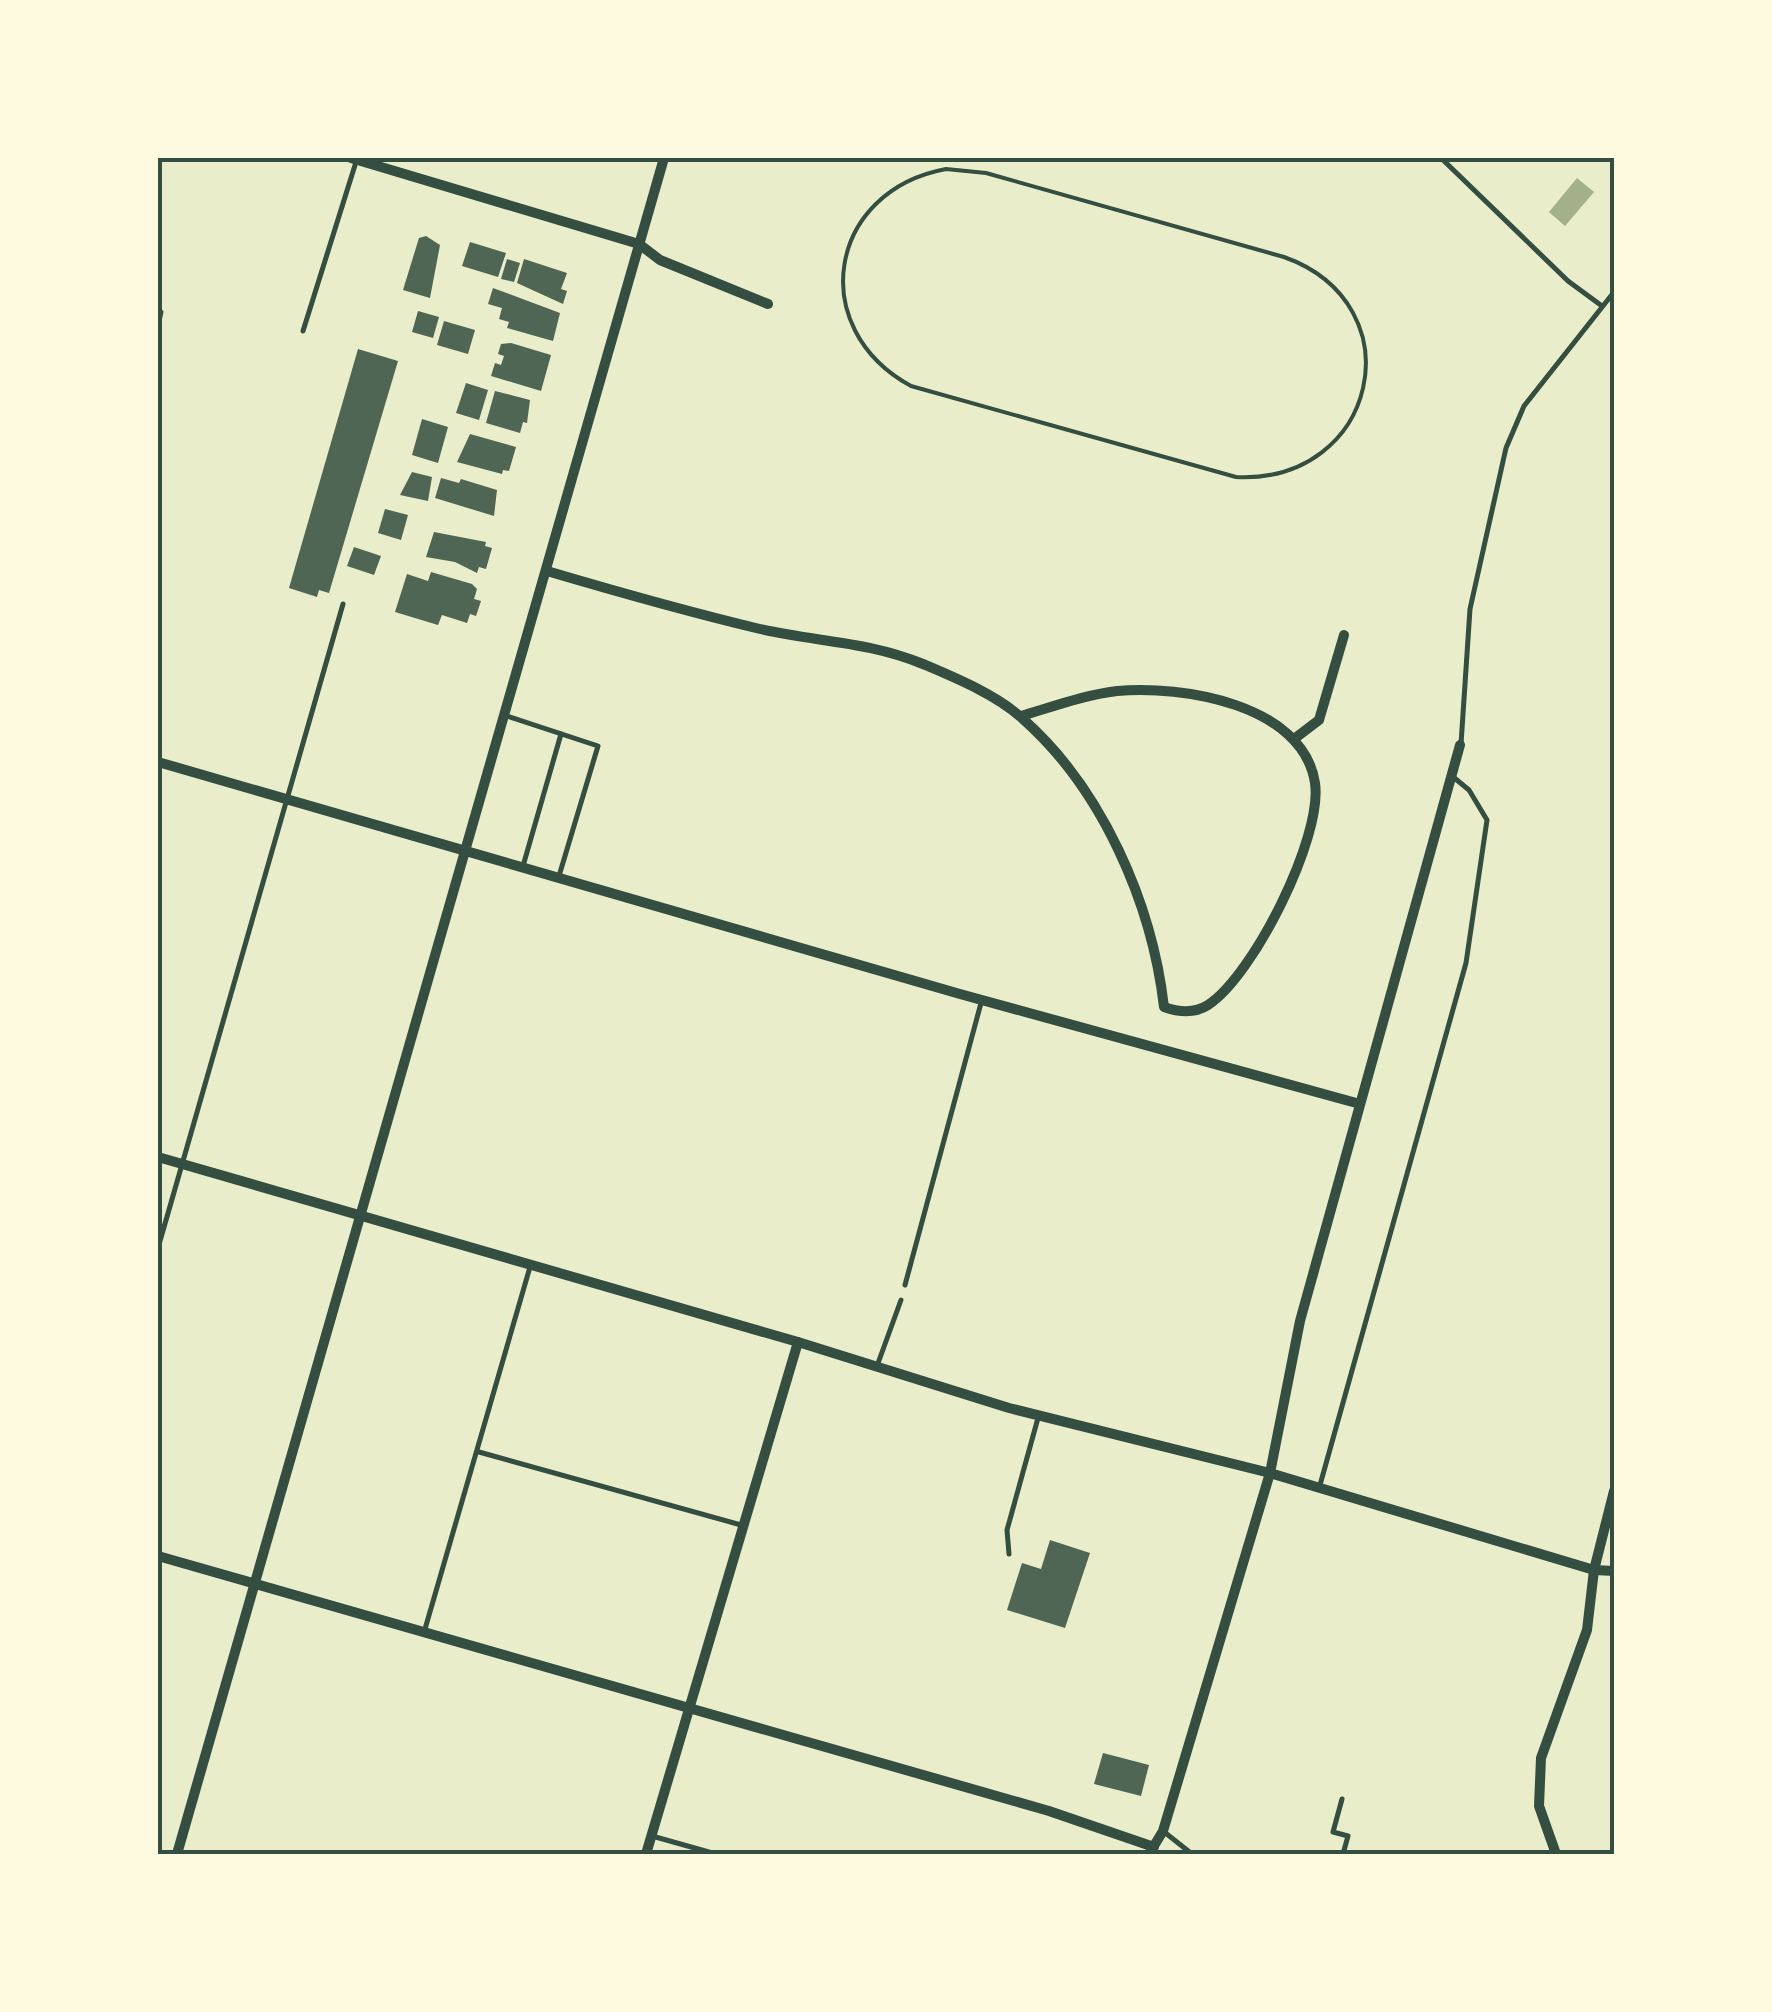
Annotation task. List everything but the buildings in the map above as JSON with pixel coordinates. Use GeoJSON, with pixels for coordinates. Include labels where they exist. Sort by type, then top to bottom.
{"type":"FeatureCollection","features":[{"type":"Feature","properties":{"kind":"street"},"geometry":{"type":"LineString","coordinates":[[354,158],[639,244],[660,260],[768,304]]}},
{"type":"Feature","properties":{"kind":"street"},"geometry":{"type":"LineString","coordinates":[[177,1854],[664,158]]}},
{"type":"Feature","properties":{"kind":"street"},"geometry":{"type":"LineString","coordinates":[[547,571],[765,630],[828,638],[900,656],[979,691],[1021,716],[1069,770],[1095,808],[1135,896],[1156,959],[1164,1007],[1181,1013],[1208,1006],[1268,932],[1302,856],[1315,806],[1315,782],[1309,760],[1294,740],[1240,709],[1186,693],[1118,691],[1021,716]]}},
{"type":"Feature","properties":{"kind":"street"},"geometry":{"type":"LineString","coordinates":[[1294,740],[1319,720],[1344,635]]}},
{"type":"Feature","properties":{"kind":"street"},"geometry":{"type":"LineString","coordinates":[[158,1556],[1049,1811],[1151,1851],[1163,1831],[1270,1473],[1286,1378],[1460,745]]}},
{"type":"Feature","properties":{"kind":"street"},"geometry":{"type":"LineString","coordinates":[[158,762],[466,848],[558,880],[1360,1104]]}},
{"type":"Feature","properties":{"kind":"street"},"geometry":{"type":"LineString","coordinates":[[158,1157],[1039,1415],[1270,1473],[1594,1570],[1614,1571]]}},
{"type":"Feature","properties":{"kind":"street"},"geometry":{"type":"LineString","coordinates":[[646,1854],[798,1342]]}},
{"type":"Feature","properties":{"kind":"street"},"geometry":{"type":"LineString","coordinates":[[1556,1854],[1544,1827],[1536,1785],[1568,1673],[1587,1630],[1594,1570],[1614,1491]]}},
{"type":"Feature","properties":{"kind":"lane"},"geometry":{"type":"LineString","coordinates":[[303,331],[354,158]]}},
{"type":"Feature","properties":{"kind":"lane"},"geometry":{"type":"LineString","coordinates":[[1440,158],[1568,280],[1602,306]]}},
{"type":"Feature","properties":{"kind":"lane"},"geometry":{"type":"LineString","coordinates":[[1460,745],[1470,610],[1506,448],[1524,406],[1614,292]]}},
{"type":"Feature","properties":{"kind":"lane"},"geometry":{"type":"LineString","coordinates":[[158,311],[158,326]]}},
{"type":"Feature","properties":{"kind":"lane"},"geometry":{"type":"LineString","coordinates":[[158,1248],[343,604]]}},
{"type":"Feature","properties":{"kind":"lane"},"geometry":{"type":"LineString","coordinates":[[506,716],[598,746],[558,880]]}},
{"type":"Feature","properties":{"kind":"lane"},"geometry":{"type":"LineString","coordinates":[[522,869],[561,734]]}},
{"type":"Feature","properties":{"kind":"lane"},"geometry":{"type":"LineString","coordinates":[[1319,1488],[1466,963],[1487,820],[1469,790],[1452,776]]}},
{"type":"Feature","properties":{"kind":"lane"},"geometry":{"type":"LineString","coordinates":[[905,1285],[982,1000]]}},
{"type":"Feature","properties":{"kind":"lane"},"geometry":{"type":"LineString","coordinates":[[424,1634],[530,1267]]}},
{"type":"Feature","properties":{"kind":"lane"},"geometry":{"type":"LineString","coordinates":[[877,1366],[901,1300]]}},
{"type":"Feature","properties":{"kind":"lane"},"geometry":{"type":"LineString","coordinates":[[1009,1554],[1006,1530],[1039,1415]]}},
{"type":"Feature","properties":{"kind":"lane"},"geometry":{"type":"LineString","coordinates":[[478,1452],[744,1526]]}},
{"type":"Feature","properties":{"kind":"lane"},"geometry":{"type":"LineString","coordinates":[[1342,1799],[1333,1832],[1348,1836],[1343,1854]]}},
{"type":"Feature","properties":{"kind":"lane"},"geometry":{"type":"LineString","coordinates":[[1163,1831],[1192,1854]]}},
{"type":"Feature","properties":{"kind":"lane"},"geometry":{"type":"LineString","coordinates":[[651,1836],[716,1854]]}},
{"type":"Feature","properties":{"kind":"path"},"geometry":{"type":"LineString","coordinates":[[946,169],[986,173],[1284,258],[1317,273],[1351,309],[1364,346],[1364,384],[1351,423],[1308,464],[1276,476],[1236,478],[911,386],[890,374],[858,339],[845,305],[844,267],[855,232],[878,201],[908,180],[946,169]]}},
{"type":"Feature","properties":{"kind":"shaded area"},"geometry":{"type":"Polygon","coordinates":[[[1577,178],[1594,192],[1565,226],[1549,212],[1577,178]]]}}]}
